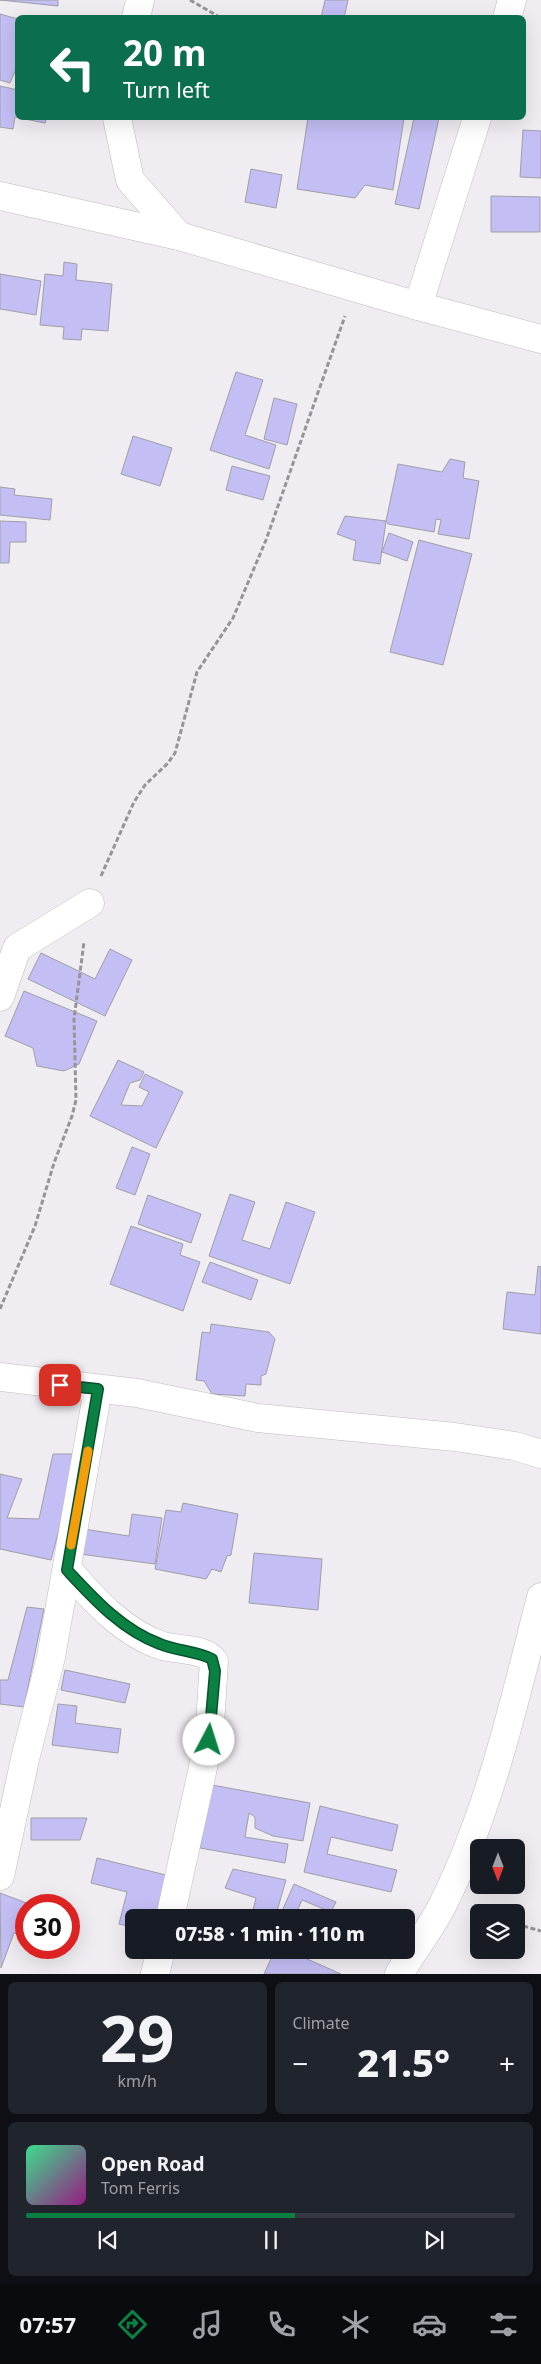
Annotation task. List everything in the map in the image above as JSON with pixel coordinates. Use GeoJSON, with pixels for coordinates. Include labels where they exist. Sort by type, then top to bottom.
{"type":"FeatureCollection","features":[{"type":"Feature","properties":{"kind":"street"},"geometry":{"type":"LineString","coordinates":[[137,15],[140,0]]}},
{"type":"Feature","properties":{"kind":"street"},"geometry":{"type":"LineString","coordinates":[[508,15],[512,0]]}},
{"type":"Feature","properties":{"kind":"street"},"geometry":{"type":"LineString","coordinates":[[117,120],[130,180],[178,236]]}},
{"type":"Feature","properties":{"kind":"street"},"geometry":{"type":"LineString","coordinates":[[418,306],[476,120]]}},
{"type":"Feature","properties":{"kind":"street"},"geometry":{"type":"LineString","coordinates":[[0,196],[178,236],[418,306],[541,339]]}},
{"type":"Feature","properties":{"kind":"street"},"geometry":{"type":"LineString","coordinates":[[0,997],[17,948],[90,902]]}},
{"type":"Feature","properties":{"kind":"street"},"geometry":{"type":"LineString","coordinates":[[0,1377],[137,1393],[258,1418],[515,1446],[541,1454]]}},
{"type":"Feature","properties":{"kind":"street"},"geometry":{"type":"LineString","coordinates":[[0,1876],[25,1759],[51,1657],[98,1389]]}},
{"type":"Feature","properties":{"kind":"street"},"geometry":{"type":"LineString","coordinates":[[67,1570],[95,1601],[135,1633],[163,1646],[203,1654],[214,1661],[209,1740],[172,1909]]}},
{"type":"Feature","properties":{"kind":"street"},"geometry":{"type":"LineString","coordinates":[[399,1974],[444,1903],[467,1851],[536,1644],[541,1597]]}},
{"type":"Feature","properties":{"kind":"street"},"geometry":{"type":"LineString","coordinates":[[155,1974],[159,1959]]}},
{"type":"Feature","properties":{"kind":"path"},"geometry":{"type":"LineString","coordinates":[[190,0],[216,15]]}},
{"type":"Feature","properties":{"kind":"path"},"geometry":{"type":"LineString","coordinates":[[0,1309],[35,1226],[76,1100],[74,1019],[90,902],[134,802],[145,785],[168,763],[175,753],[197,672],[233,618],[258,557],[355,287]]}},
{"type":"Feature","properties":{"kind":"path"},"geometry":{"type":"LineString","coordinates":[[525,1927],[541,1931]]}},
{"type":"Feature","properties":{"kind":"building"},"geometry":{"type":"Polygon","coordinates":[[[0,0],[58,0],[58,6],[0,0]]]}},
{"type":"Feature","properties":{"kind":"building"},"geometry":{"type":"Polygon","coordinates":[[[325,0],[348,0],[345,15],[322,15],[325,0]]]}},
{"type":"Feature","properties":{"kind":"building"},"geometry":{"type":"Polygon","coordinates":[[[0,14],[15,18],[15,71],[10,83],[0,80],[0,14]]]}},
{"type":"Feature","properties":{"kind":"building"},"geometry":{"type":"Polygon","coordinates":[[[0,86],[15,89],[15,117],[13,129],[0,127],[0,86]]]}},
{"type":"Feature","properties":{"kind":"building"},"geometry":{"type":"Polygon","coordinates":[[[30,120],[46,120],[45,123],[30,120]]]}},
{"type":"Feature","properties":{"kind":"building"},"geometry":{"type":"Polygon","coordinates":[[[308,120],[404,120],[393,190],[365,185],[355,198],[297,189],[308,120]]]}},
{"type":"Feature","properties":{"kind":"building"},"geometry":{"type":"Polygon","coordinates":[[[414,120],[439,120],[419,209],[395,204],[414,120]]]}},
{"type":"Feature","properties":{"kind":"building"},"geometry":{"type":"Polygon","coordinates":[[[523,130],[541,131],[541,178],[520,177],[523,130]]]}},
{"type":"Feature","properties":{"kind":"building"},"geometry":{"type":"Polygon","coordinates":[[[251,169],[282,175],[276,208],[245,202],[251,169]]]}},
{"type":"Feature","properties":{"kind":"building"},"geometry":{"type":"Polygon","coordinates":[[[491,196],[540,197],[540,232],[491,232],[491,196]]]}},
{"type":"Feature","properties":{"kind":"building"},"geometry":{"type":"Polygon","coordinates":[[[64,262],[77,264],[76,280],[112,284],[108,331],[82,329],[81,340],[63,339],[64,327],[40,325],[45,274],[63,276],[64,262]]]}},
{"type":"Feature","properties":{"kind":"building"},"geometry":{"type":"Polygon","coordinates":[[[0,274],[41,281],[36,315],[0,309],[0,274]]]}},
{"type":"Feature","properties":{"kind":"building"},"geometry":{"type":"Polygon","coordinates":[[[236,372],[263,380],[245,435],[276,445],[269,469],[210,450],[236,372]]]}},
{"type":"Feature","properties":{"kind":"building"},"geometry":{"type":"Polygon","coordinates":[[[274,398],[297,404],[287,445],[264,439],[274,398]]]}},
{"type":"Feature","properties":{"kind":"building"},"geometry":{"type":"Polygon","coordinates":[[[133,436],[172,448],[160,486],[121,474],[133,436]]]}},
{"type":"Feature","properties":{"kind":"building"},"geometry":{"type":"Polygon","coordinates":[[[450,459],[465,462],[463,478],[479,481],[469,539],[438,534],[441,520],[436,519],[434,532],[388,524],[386,521],[398,464],[442,472],[450,459]]]}},
{"type":"Feature","properties":{"kind":"building"},"geometry":{"type":"Polygon","coordinates":[[[232,466],[270,476],[263,500],[226,490],[232,466]]]}},
{"type":"Feature","properties":{"kind":"building"},"geometry":{"type":"Polygon","coordinates":[[[0,487],[15,489],[14,495],[52,499],[50,520],[0,515],[0,487]]]}},
{"type":"Feature","properties":{"kind":"building"},"geometry":{"type":"Polygon","coordinates":[[[345,516],[386,521],[380,564],[353,560],[356,541],[337,534],[345,516]]]}},
{"type":"Feature","properties":{"kind":"building"},"geometry":{"type":"Polygon","coordinates":[[[0,521],[26,522],[26,542],[10,542],[9,563],[0,563],[0,521]]]}},
{"type":"Feature","properties":{"kind":"building"},"geometry":{"type":"Polygon","coordinates":[[[389,533],[413,542],[407,561],[382,552],[389,533]]]}},
{"type":"Feature","properties":{"kind":"building"},"geometry":{"type":"Polygon","coordinates":[[[419,540],[472,554],[443,665],[390,652],[419,540]]]}},
{"type":"Feature","properties":{"kind":"building"},"geometry":{"type":"Polygon","coordinates":[[[110,949],[132,960],[105,1016],[28,979],[41,953],[95,979],[110,949]]]}},
{"type":"Feature","properties":{"kind":"building"},"geometry":{"type":"Polygon","coordinates":[[[24,991],[97,1021],[79,1064],[64,1071],[37,1066],[33,1048],[5,1036],[24,991]]]}},
{"type":"Feature","properties":{"kind":"building"},"geometry":{"type":"Polygon","coordinates":[[[118,1060],[144,1072],[140,1080],[130,1083],[121,1105],[142,1106],[149,1092],[139,1087],[145,1074],[183,1092],[156,1148],[90,1116],[118,1060]]]}},
{"type":"Feature","properties":{"kind":"building"},"geometry":{"type":"Polygon","coordinates":[[[132,1147],[150,1154],[135,1195],[116,1188],[132,1147]]]}},
{"type":"Feature","properties":{"kind":"building"},"geometry":{"type":"Polygon","coordinates":[[[230,1194],[255,1202],[242,1240],[270,1249],[286,1202],[315,1212],[290,1284],[209,1256],[230,1194]]]}},
{"type":"Feature","properties":{"kind":"building"},"geometry":{"type":"Polygon","coordinates":[[[148,1195],[201,1214],[191,1243],[138,1224],[148,1195]]]}},
{"type":"Feature","properties":{"kind":"building"},"geometry":{"type":"Polygon","coordinates":[[[131,1226],[183,1244],[180,1255],[200,1262],[183,1311],[110,1284],[131,1226]]]}},
{"type":"Feature","properties":{"kind":"building"},"geometry":{"type":"Polygon","coordinates":[[[210,1262],[258,1280],[251,1300],[202,1282],[210,1262]]]}},
{"type":"Feature","properties":{"kind":"building"},"geometry":{"type":"Polygon","coordinates":[[[538,1266],[541,1267],[541,1334],[503,1329],[507,1292],[535,1295],[538,1266]]]}},
{"type":"Feature","properties":{"kind":"building"},"geometry":{"type":"Polygon","coordinates":[[[211,1324],[269,1332],[275,1339],[266,1374],[261,1376],[261,1385],[246,1384],[245,1396],[212,1394],[204,1381],[196,1380],[202,1332],[210,1333],[211,1324]]]}},
{"type":"Feature","properties":{"kind":"building"},"geometry":{"type":"Polygon","coordinates":[[[53,1454],[79,1454],[51,1560],[0,1549],[0,1474],[22,1479],[7,1518],[39,1519],[53,1454]]]}},
{"type":"Feature","properties":{"kind":"building"},"geometry":{"type":"Polygon","coordinates":[[[183,1503],[238,1514],[231,1555],[227,1556],[221,1572],[212,1569],[206,1579],[155,1569],[166,1510],[181,1512],[183,1503]]]}},
{"type":"Feature","properties":{"kind":"building"},"geometry":{"type":"Polygon","coordinates":[[[132,1514],[162,1518],[155,1564],[80,1554],[84,1529],[129,1536],[132,1514]]]}},
{"type":"Feature","properties":{"kind":"building"},"geometry":{"type":"Polygon","coordinates":[[[254,1553],[322,1559],[318,1610],[249,1603],[254,1553]]]}},
{"type":"Feature","properties":{"kind":"building"},"geometry":{"type":"Polygon","coordinates":[[[27,1607],[44,1609],[24,1707],[0,1704],[0,1680],[8,1680],[27,1607]]]}},
{"type":"Feature","properties":{"kind":"building"},"geometry":{"type":"Polygon","coordinates":[[[65,1670],[130,1684],[125,1703],[61,1690],[65,1670]]]}},
{"type":"Feature","properties":{"kind":"building"},"geometry":{"type":"Polygon","coordinates":[[[58,1704],[77,1706],[75,1723],[121,1729],[118,1753],[52,1745],[58,1704]]]}},
{"type":"Feature","properties":{"kind":"building"},"geometry":{"type":"Polygon","coordinates":[[[212,1785],[310,1803],[303,1841],[273,1836],[255,1828],[255,1817],[249,1813],[245,1837],[288,1844],[285,1863],[200,1848],[212,1785]]]}},
{"type":"Feature","properties":{"kind":"building"},"geometry":{"type":"Polygon","coordinates":[[[320,1806],[398,1825],[392,1851],[331,1837],[327,1854],[397,1870],[391,1892],[304,1872],[320,1806]]]}},
{"type":"Feature","properties":{"kind":"building"},"geometry":{"type":"Polygon","coordinates":[[[31,1818],[87,1818],[80,1840],[31,1840],[31,1818]]]}},
{"type":"Feature","properties":{"kind":"building"},"geometry":{"type":"Polygon","coordinates":[[[97,1858],[166,1875],[158,1909],[125,1909],[125,1926],[119,1924],[127,1892],[91,1883],[97,1858]]]}},
{"type":"Feature","properties":{"kind":"building"},"geometry":{"type":"Polygon","coordinates":[[[233,1869],[286,1880],[278,1909],[253,1909],[256,1898],[225,1888],[233,1869]]]}},
{"type":"Feature","properties":{"kind":"building"},"geometry":{"type":"Polygon","coordinates":[[[294,1884],[336,1902],[332,1909],[324,1909],[302,1900],[298,1909],[283,1909],[294,1884]]]}},
{"type":"Feature","properties":{"kind":"building"},"geometry":{"type":"Polygon","coordinates":[[[0,1893],[15,1899],[15,1933],[1,1968],[0,1893]]]}},
{"type":"Feature","properties":{"kind":"building"},"geometry":{"type":"Polygon","coordinates":[[[271,1959],[307,1959],[341,1974],[264,1974],[271,1959]]]}},
{"type":"Feature","properties":{"kind":"slow traffic"},"geometry":{"type":"LineString","coordinates":[[71,1545],[88,1451]]}},
{"type":"Feature","properties":{"kind":"route"},"geometry":{"type":"LineString","coordinates":[[60,1385],[98,1389],[67,1570],[95,1601],[135,1633],[163,1646],[203,1654],[214,1661],[215,1671],[209,1740]]}}]}
